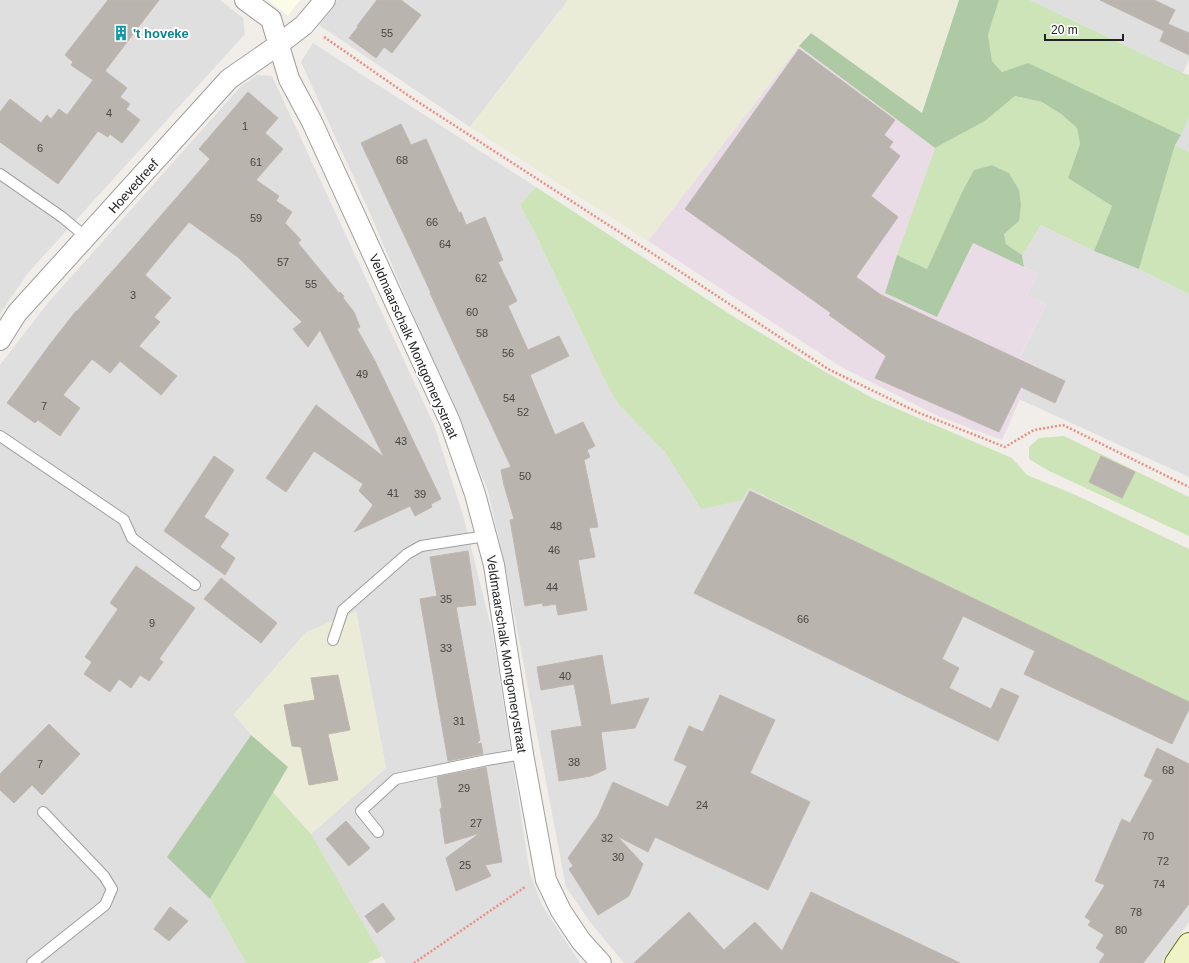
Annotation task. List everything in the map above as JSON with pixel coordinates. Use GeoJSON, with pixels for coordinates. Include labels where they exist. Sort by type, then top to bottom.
{"type":"FeatureCollection","features":[{"type":"Feature","properties":{"kind":"street","name":"Veldmaarschalk Montgomerystraat"},"geometry":{"type":"LineString","coordinates":[[245,0],[271,19],[289,79],[312,122],[450,422],[475,494],[494,565],[523,754],[546,880],[561,911],[581,941],[601,963]]}},
{"type":"Feature","properties":{"kind":"street","name":"Hoevedreef"},"geometry":{"type":"LineString","coordinates":[[0,340],[18,313],[229,79],[304,25],[324,0]]}},
{"type":"Feature","properties":{"kind":"street"},"geometry":{"type":"LineString","coordinates":[[1176,963],[1189,944]]}},
{"type":"Feature","properties":{"kind":"lane"},"geometry":{"type":"LineString","coordinates":[[0,174],[62,217],[86,237]]}},
{"type":"Feature","properties":{"kind":"lane"},"geometry":{"type":"LineString","coordinates":[[0,436],[124,520],[132,538],[195,585]]}},
{"type":"Feature","properties":{"kind":"lane"},"geometry":{"type":"LineString","coordinates":[[333,640],[343,610],[407,554],[420,546],[486,536]]}},
{"type":"Feature","properties":{"kind":"lane"},"geometry":{"type":"LineString","coordinates":[[378,832],[361,811],[396,778],[523,754]]}},
{"type":"Feature","properties":{"kind":"lane"},"geometry":{"type":"LineString","coordinates":[[32,963],[105,905],[112,889],[104,876],[43,812]]}},
{"type":"Feature","properties":{"kind":"path"},"geometry":{"type":"LineString","coordinates":[[304,25],[314,30],[412,98],[828,369],[917,412],[1005,447],[1034,430],[1063,425],[1189,487]]}},
{"type":"Feature","properties":{"kind":"path"},"geometry":{"type":"LineString","coordinates":[[414,963],[529,884],[546,880]]}},
{"type":"Feature","properties":{"kind":"shaded area"},"geometry":{"type":"Polygon","coordinates":[[[0,0],[220,0],[243,18],[245,34],[27,274],[0,314],[0,0]]]}},
{"type":"Feature","properties":{"kind":"shaded area"},"geometry":{"type":"Polygon","coordinates":[[[268,0],[300,0],[288,16],[268,0]]]}},
{"type":"Feature","properties":{"kind":"shaded area"},"geometry":{"type":"Polygon","coordinates":[[[337,0],[568,0],[470,127],[319,25],[337,0]]]}},
{"type":"Feature","properties":{"kind":"shaded area"},"geometry":{"type":"Polygon","coordinates":[[[568,0],[959,0],[922,113],[811,33],[799,46],[648,241],[470,127],[568,0]]]}},
{"type":"Feature","properties":{"kind":"shaded area"},"geometry":{"type":"Polygon","coordinates":[[[1030,0],[1189,0],[1189,59],[1183,73],[1030,0]]]}},
{"type":"Feature","properties":{"kind":"shaded area"},"geometry":{"type":"Polygon","coordinates":[[[313,43],[536,187],[520,205],[534,231],[607,385],[619,405],[665,452],[701,509],[749,488],[869,548],[1189,702],[1189,922],[1161,963],[624,963],[590,922],[566,887],[505,566],[488,491],[369,211],[301,62],[313,43]]]}},
{"type":"Feature","properties":{"kind":"shaded area"},"geometry":{"type":"Polygon","coordinates":[[[799,46],[935,148],[885,293],[937,317],[973,243],[1038,274],[1026,295],[1046,304],[1020,356],[1035,365],[1002,440],[940,417],[841,367],[648,241],[799,46]]]}},
{"type":"Feature","properties":{"kind":"shaded area"},"geometry":{"type":"Polygon","coordinates":[[[257,75],[272,76],[434,425],[463,515],[492,631],[530,873],[542,905],[580,963],[386,963],[311,834],[386,768],[356,611],[234,714],[251,735],[167,857],[210,899],[246,963],[0,963],[0,365],[47,304],[241,86],[257,75]]]}},
{"type":"Feature","properties":{"kind":"shaded area"},"geometry":{"type":"Polygon","coordinates":[[[1189,117],[1189,152],[1175,145],[1189,117]]]}},
{"type":"Feature","properties":{"kind":"shaded area"},"geometry":{"type":"Polygon","coordinates":[[[1041,225],[1094,251],[1139,269],[1189,294],[1189,477],[1019,399],[1035,365],[1020,357],[1046,304],[1026,295],[1038,274],[1024,267],[1022,255],[1041,225]]]}},
{"type":"Feature","properties":{"kind":"shaded area"},"geometry":{"type":"Polygon","coordinates":[[[356,611],[386,768],[311,834],[273,792],[288,767],[251,735],[234,714],[306,632],[356,611]]]}},
{"type":"Feature","properties":{"kind":"green space"},"geometry":{"type":"Polygon","coordinates":[[[959,0],[999,0],[988,35],[992,61],[1002,72],[1028,63],[1181,135],[1175,145],[1139,269],[1094,251],[1112,206],[1068,178],[1080,144],[1077,128],[1061,114],[1042,102],[1015,96],[985,121],[935,148],[799,46],[811,33],[922,113],[959,0]]]}},
{"type":"Feature","properties":{"kind":"green space"},"geometry":{"type":"Polygon","coordinates":[[[999,0],[1030,0],[1189,75],[1189,117],[1181,135],[1028,64],[1002,72],[992,61],[988,35],[999,0]]]}},
{"type":"Feature","properties":{"kind":"green space"},"geometry":{"type":"Polygon","coordinates":[[[1015,96],[1042,102],[1061,114],[1077,128],[1080,144],[1068,178],[1112,206],[1094,251],[1041,225],[1022,255],[1006,244],[1004,234],[1009,173],[992,165],[974,170],[963,190],[927,269],[897,255],[935,148],[985,121],[1015,96]]]}},
{"type":"Feature","properties":{"kind":"green space"},"geometry":{"type":"Polygon","coordinates":[[[1175,145],[1189,152],[1189,294],[1139,269],[1175,145]]]}},
{"type":"Feature","properties":{"kind":"green space"},"geometry":{"type":"Polygon","coordinates":[[[992,165],[1009,173],[1019,190],[1021,205],[1019,221],[1004,234],[1006,244],[1022,255],[1024,267],[973,243],[937,317],[885,293],[897,255],[927,269],[963,190],[974,170],[992,165]]]}},
{"type":"Feature","properties":{"kind":"green space"},"geometry":{"type":"Polygon","coordinates":[[[536,187],[734,317],[822,370],[874,399],[1012,458],[1027,475],[1078,496],[1189,549],[1189,702],[869,548],[749,488],[742,500],[701,509],[665,452],[619,405],[607,385],[534,231],[520,205],[536,187]]]}},
{"type":"Feature","properties":{"kind":"green space"},"geometry":{"type":"Polygon","coordinates":[[[1064,436],[1189,497],[1189,536],[1049,471],[1029,459],[1029,447],[1039,438],[1064,436]]]}},
{"type":"Feature","properties":{"kind":"green space"},"geometry":{"type":"Polygon","coordinates":[[[251,735],[288,767],[210,899],[167,857],[251,735]]]}},
{"type":"Feature","properties":{"kind":"green space"},"geometry":{"type":"Polygon","coordinates":[[[273,792],[311,834],[382,956],[368,963],[246,963],[210,899],[273,792]]]}},
{"type":"Feature","properties":{"kind":"building"},"geometry":{"type":"Polygon","coordinates":[[[108,0],[159,0],[105,71],[127,88],[120,97],[130,104],[126,109],[140,120],[122,143],[110,134],[108,137],[98,131],[58,184],[0,142],[0,112],[10,99],[41,123],[47,115],[51,119],[59,109],[67,115],[93,80],[71,65],[73,62],[65,55],[108,0]]]}},
{"type":"Feature","properties":{"kind":"building"},"geometry":{"type":"Polygon","coordinates":[[[377,0],[401,0],[421,15],[392,53],[384,47],[376,58],[349,38],[377,0]]]}},
{"type":"Feature","properties":{"kind":"building"},"geometry":{"type":"Polygon","coordinates":[[[1100,0],[1154,0],[1175,10],[1168,24],[1189,33],[1189,55],[1160,41],[1164,31],[1100,0]]]}},
{"type":"Feature","properties":{"kind":"building"},"geometry":{"type":"Polygon","coordinates":[[[799,49],[895,120],[884,135],[893,142],[889,147],[900,156],[871,196],[898,217],[856,277],[881,295],[1065,381],[1055,403],[1021,387],[999,432],[875,378],[886,356],[829,315],[831,313],[685,209],[799,49]]]}},
{"type":"Feature","properties":{"kind":"building"},"geometry":{"type":"Polygon","coordinates":[[[248,92],[278,118],[265,133],[283,149],[256,180],[279,196],[276,201],[292,212],[285,223],[301,240],[298,243],[339,293],[340,292],[344,296],[343,298],[354,312],[360,327],[357,329],[375,361],[441,499],[431,504],[432,507],[415,516],[410,506],[354,532],[373,505],[359,491],[363,484],[314,451],[286,492],[266,478],[316,405],[384,457],[320,330],[308,347],[293,329],[302,322],[239,258],[189,222],[145,275],[171,298],[154,317],[160,322],[139,346],[177,376],[161,395],[120,361],[110,373],[92,359],[63,395],[80,408],[60,436],[38,420],[35,423],[7,403],[76,311],[210,159],[199,149],[248,92]]]}},
{"type":"Feature","properties":{"kind":"building"},"geometry":{"type":"Polygon","coordinates":[[[401,124],[411,145],[426,139],[459,213],[461,212],[466,225],[485,217],[503,260],[498,262],[517,301],[508,306],[528,350],[559,336],[569,356],[530,375],[555,435],[583,422],[595,446],[587,450],[590,457],[584,460],[598,527],[589,528],[595,557],[578,560],[587,610],[558,615],[556,604],[543,606],[542,603],[525,606],[510,520],[514,519],[501,470],[511,467],[361,143],[401,124]]]}},
{"type":"Feature","properties":{"kind":"building"},"geometry":{"type":"Polygon","coordinates":[[[214,456],[234,470],[204,517],[229,534],[220,547],[235,558],[225,575],[164,531],[214,456]]]}},
{"type":"Feature","properties":{"kind":"building"},"geometry":{"type":"Polygon","coordinates":[[[1101,456],[1135,472],[1122,498],[1089,482],[1101,456]]]}},
{"type":"Feature","properties":{"kind":"building"},"geometry":{"type":"Polygon","coordinates":[[[750,491],[1189,702],[1189,709],[1172,744],[1024,674],[1035,651],[963,616],[942,659],[959,668],[949,688],[991,709],[1001,688],[1019,696],[998,741],[694,593],[750,491]]]}},
{"type":"Feature","properties":{"kind":"building"},"geometry":{"type":"Polygon","coordinates":[[[468,551],[476,605],[456,607],[480,740],[476,744],[481,743],[483,754],[448,761],[420,599],[437,596],[430,557],[468,551]]]}},
{"type":"Feature","properties":{"kind":"building"},"geometry":{"type":"Polygon","coordinates":[[[136,566],[195,608],[159,659],[163,662],[149,681],[140,675],[131,688],[119,679],[110,692],[84,674],[92,662],[85,657],[118,609],[110,603],[136,566]]]}},
{"type":"Feature","properties":{"kind":"building"},"geometry":{"type":"Polygon","coordinates":[[[221,578],[277,623],[261,643],[204,599],[221,578]]]}},
{"type":"Feature","properties":{"kind":"building"},"geometry":{"type":"Polygon","coordinates":[[[602,655],[611,705],[649,698],[635,728],[601,732],[606,769],[591,776],[559,781],[551,731],[582,726],[574,684],[541,690],[537,667],[602,655]]]}},
{"type":"Feature","properties":{"kind":"building"},"geometry":{"type":"Polygon","coordinates":[[[338,675],[350,730],[328,734],[338,780],[309,785],[301,747],[292,746],[284,705],[315,700],[311,678],[338,675]]]}},
{"type":"Feature","properties":{"kind":"building"},"geometry":{"type":"Polygon","coordinates":[[[720,695],[775,720],[750,773],[810,802],[768,890],[655,837],[648,852],[617,836],[643,864],[629,896],[598,915],[569,869],[573,866],[568,858],[598,816],[613,782],[668,807],[687,766],[674,760],[689,726],[703,732],[720,695]]]}},
{"type":"Feature","properties":{"kind":"building"},"geometry":{"type":"Polygon","coordinates":[[[49,724],[80,754],[42,795],[32,785],[14,803],[0,790],[0,774],[49,724]]]}},
{"type":"Feature","properties":{"kind":"building"},"geometry":{"type":"Polygon","coordinates":[[[1157,748],[1189,764],[1189,904],[1143,963],[1099,963],[1105,954],[1096,948],[1104,935],[1088,925],[1091,921],[1085,917],[1105,885],[1095,881],[1122,819],[1130,823],[1153,780],[1144,776],[1157,748]]]}},
{"type":"Feature","properties":{"kind":"building"},"geometry":{"type":"Polygon","coordinates":[[[486,767],[502,862],[485,865],[491,876],[456,891],[446,858],[480,833],[445,844],[440,809],[442,808],[437,777],[486,767]]]}},
{"type":"Feature","properties":{"kind":"building"},"geometry":{"type":"Polygon","coordinates":[[[346,821],[370,848],[349,866],[326,839],[346,821]]]}},
{"type":"Feature","properties":{"kind":"building"},"geometry":{"type":"Polygon","coordinates":[[[811,892],[960,963],[634,963],[689,912],[724,950],[755,922],[782,951],[811,892]]]}},
{"type":"Feature","properties":{"kind":"building"},"geometry":{"type":"Polygon","coordinates":[[[383,903],[395,919],[377,933],[365,916],[383,903]]]}},
{"type":"Feature","properties":{"kind":"building"},"geometry":{"type":"Polygon","coordinates":[[[170,907],[188,921],[169,941],[154,929],[170,907]]]}},
{"type":"Feature","properties":{"kind":"place","name":"'t hoveke"},"geometry":{"type":"Point","coordinates":[121,33]}}]}
